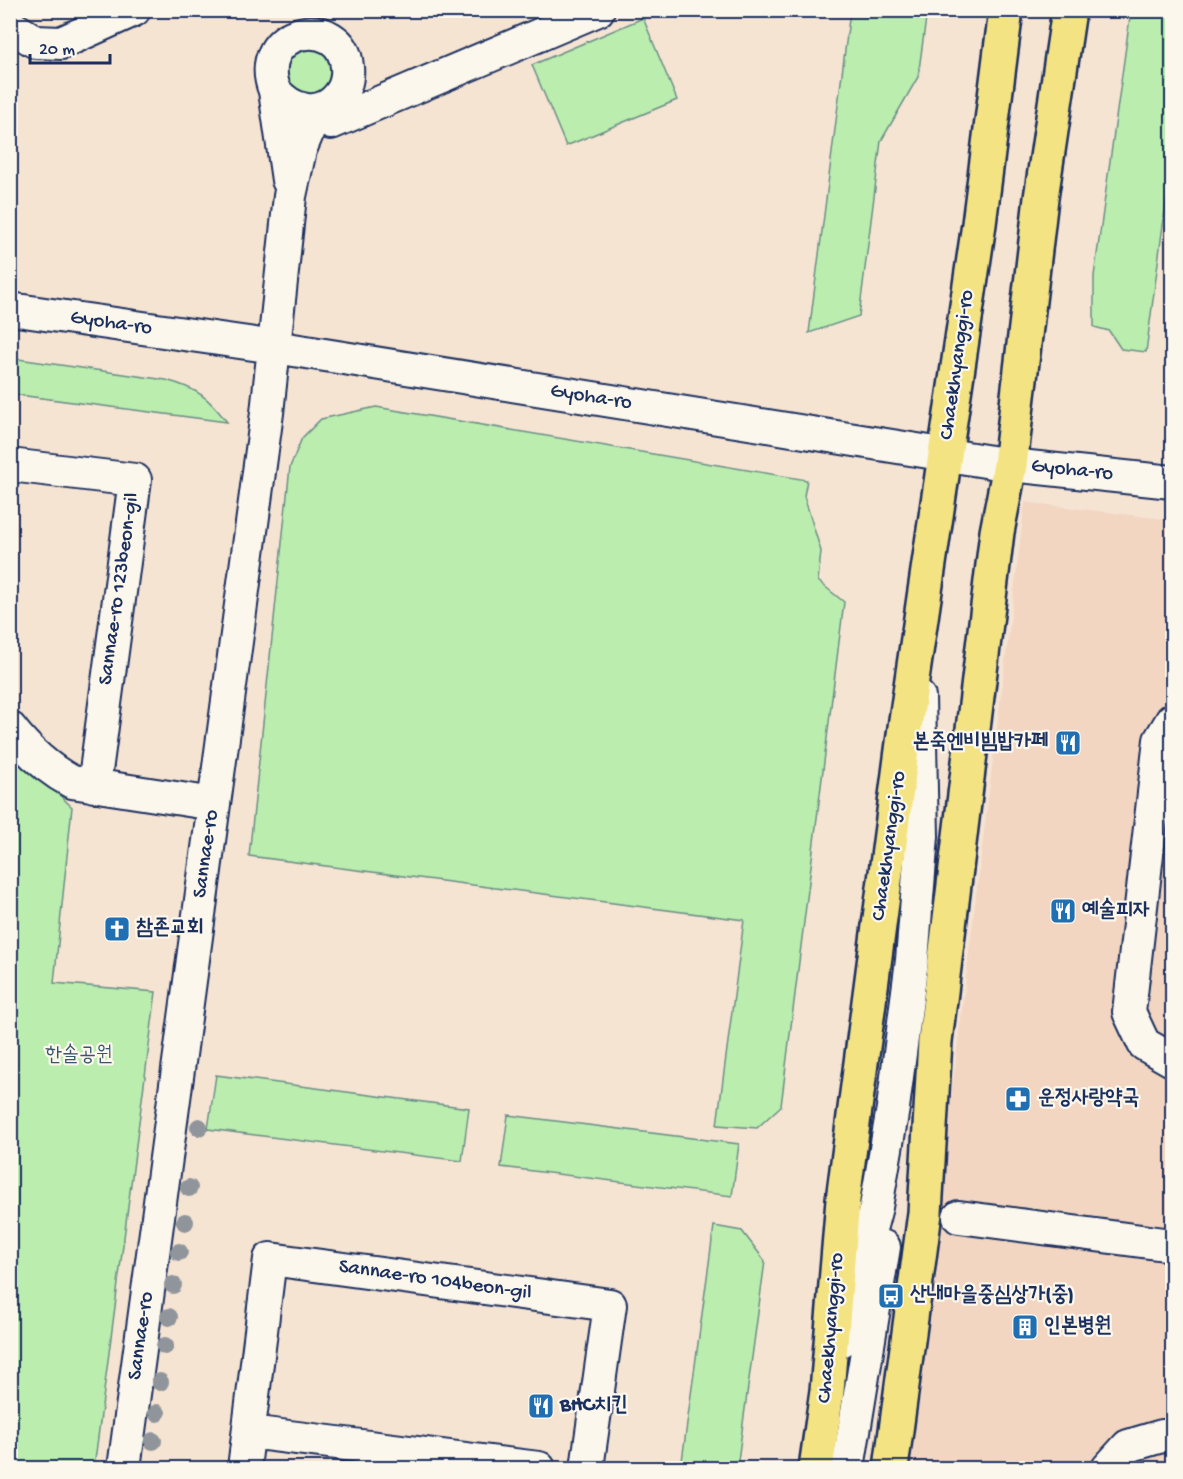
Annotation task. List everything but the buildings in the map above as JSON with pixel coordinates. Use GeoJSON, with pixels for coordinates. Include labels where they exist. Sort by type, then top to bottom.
{"type":"FeatureCollection","features":[{"type":"Feature","properties":{"kind":"main road","name":"Chaekhyanggi-ro"},"geometry":{"type":"LineString","coordinates":[[816,1468],[827,1391],[843,1200],[918,642],[979,224],[1006,10]]}},
{"type":"Feature","properties":{"kind":"main road"},"geometry":{"type":"LineString","coordinates":[[891,1468],[925,1213],[935,1041],[997,532],[1010,465],[1041,198],[1069,10]]}},
{"type":"Feature","properties":{"kind":"street"},"geometry":{"type":"LineString","coordinates":[[10,26],[36,42],[61,43],[134,10]]}},
{"type":"Feature","properties":{"kind":"street"},"geometry":{"type":"LineString","coordinates":[[275,92],[282,101],[293,107],[324,116],[598,10]]}},
{"type":"Feature","properties":{"kind":"street"},"geometry":{"type":"LineString","coordinates":[[315,22],[319,33],[332,39],[341,49],[347,61],[348,75],[345,87],[328,105],[324,116],[300,150],[290,196],[275,92],[270,80],[270,67],[273,54],[281,43],[292,35],[306,32],[315,22]]}},
{"type":"Feature","properties":{"kind":"street","name":"Sannae-ro"},"geometry":{"type":"LineString","coordinates":[[124,1468],[275,347],[290,196]]}},
{"type":"Feature","properties":{"kind":"street","name":"Gyoha-ro"},"geometry":{"type":"LineString","coordinates":[[10,309],[275,347],[1010,465],[1173,482]]}},
{"type":"Feature","properties":{"kind":"street","name":"Sannae-ro 123beon-gil"},"geometry":{"type":"LineString","coordinates":[[10,465],[135,480],[94,786]]}},
{"type":"Feature","properties":{"kind":"street"},"geometry":{"type":"LineString","coordinates":[[1173,720],[1160,740],[1129,1012],[1144,1044],[1173,1060]]}},
{"type":"Feature","properties":{"kind":"street"},"geometry":{"type":"LineString","coordinates":[[10,728],[54,773],[72,782],[214,804]]}},
{"type":"Feature","properties":{"kind":"street"},"geometry":{"type":"LineString","coordinates":[[848,1468],[890,1208],[935,1041]]}},
{"type":"Feature","properties":{"kind":"street"},"geometry":{"type":"LineString","coordinates":[[959,1217],[1173,1245]]}},
{"type":"Feature","properties":{"kind":"street","name":"Sannae-ro 104beon-gil"},"geometry":{"type":"LineString","coordinates":[[244,1468],[270,1258],[610,1305],[587,1468]]}},
{"type":"Feature","properties":{"kind":"street"},"geometry":{"type":"LineString","coordinates":[[249,1432],[538,1468]]}},
{"type":"Feature","properties":{"kind":"street"},"geometry":{"type":"LineString","coordinates":[[1108,1468],[1128,1446],[1162,1436],[1173,1437]]}},
{"type":"Feature","properties":{"kind":"shaded area"},"geometry":{"type":"Polygon","coordinates":[[[1025,502],[1172,520],[1172,1468],[905,1468],[1025,502]]]}},
{"type":"Feature","properties":{"kind":"green space"},"geometry":{"type":"Polygon","coordinates":[[[1131,10],[1172,11],[1172,158],[1146,352],[1121,349],[1109,331],[1094,327],[1094,276],[1131,10]]]}},
{"type":"Feature","properties":{"kind":"green space"},"geometry":{"type":"Polygon","coordinates":[[[850,11],[927,11],[918,77],[881,141],[859,316],[809,333],[850,11]]]}},
{"type":"Feature","properties":{"kind":"green space"},"geometry":{"type":"Polygon","coordinates":[[[643,18],[677,100],[566,146],[532,65],[643,18]]]}},
{"type":"Feature","properties":{"kind":"green space"},"geometry":{"type":"Polygon","coordinates":[[[304,45],[329,53],[336,79],[319,98],[286,88],[284,62],[304,45]]]}},
{"type":"Feature","properties":{"kind":"green space"},"geometry":{"type":"Polygon","coordinates":[[[11,358],[166,380],[194,390],[214,406],[227,422],[11,394],[11,358]]]}},
{"type":"Feature","properties":{"kind":"green space"},"geometry":{"type":"Polygon","coordinates":[[[376,407],[807,480],[804,496],[821,551],[818,581],[844,602],[781,1106],[757,1128],[717,1125],[744,920],[249,856],[290,467],[302,438],[321,419],[376,407]]]}},
{"type":"Feature","properties":{"kind":"green space","name":"한솔공원"},"geometry":{"type":"Polygon","coordinates":[[[10,748],[72,807],[54,983],[156,992],[94,1468],[11,1468],[10,748]]]}},
{"type":"Feature","properties":{"kind":"green space"},"geometry":{"type":"Polygon","coordinates":[[[216,1075],[469,1108],[462,1161],[208,1129],[216,1075]]]}},
{"type":"Feature","properties":{"kind":"green space"},"geometry":{"type":"Polygon","coordinates":[[[508,1115],[739,1144],[732,1196],[501,1167],[508,1115]]]}},
{"type":"Feature","properties":{"kind":"green space"},"geometry":{"type":"Polygon","coordinates":[[[714,1226],[742,1231],[765,1261],[737,1468],[681,1468],[714,1226]]]}},
{"type":"Feature","properties":{"kind":"place","name":"본죽엔비빔밥카페"},"geometry":{"type":"Point","coordinates":[1068,743]}},
{"type":"Feature","properties":{"kind":"place","name":"예술피자"},"geometry":{"type":"Point","coordinates":[1063,911]}},
{"type":"Feature","properties":{"kind":"place","name":"참존교회"},"geometry":{"type":"Point","coordinates":[117,929]}},
{"type":"Feature","properties":{"kind":"place","name":"운정사랑약국"},"geometry":{"type":"Point","coordinates":[1018,1099]}},
{"type":"Feature","properties":{"kind":"place","name":"산내마을중심상가(중)"},"geometry":{"type":"Point","coordinates":[891,1296]}},
{"type":"Feature","properties":{"kind":"place","name":"인본병원"},"geometry":{"type":"Point","coordinates":[1025,1327]}},
{"type":"Feature","properties":{"kind":"place","name":"BHC치킨"},"geometry":{"type":"Point","coordinates":[541,1406]}}]}
